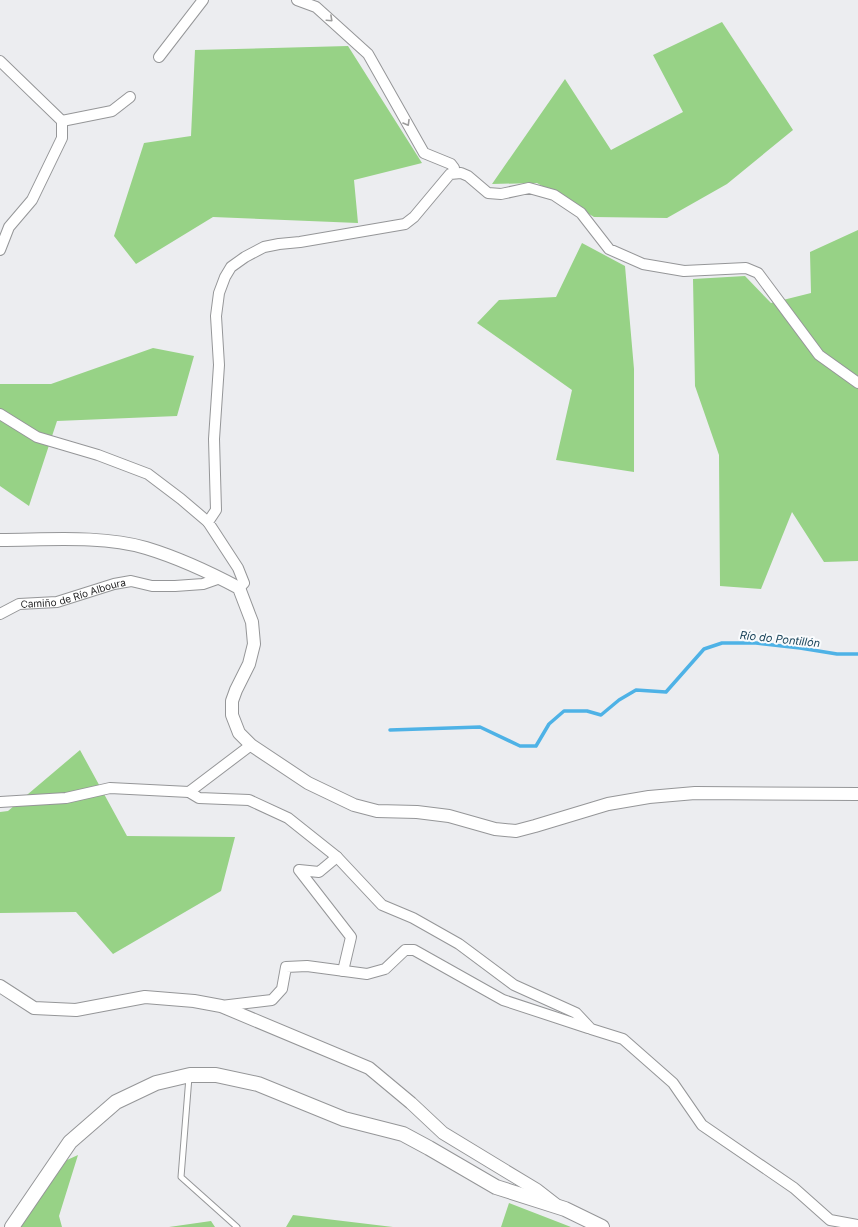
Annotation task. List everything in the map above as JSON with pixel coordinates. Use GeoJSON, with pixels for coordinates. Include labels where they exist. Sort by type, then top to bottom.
{"type":"FeatureCollection","features":[{"type":"Feature","properties":{"kind":"main road"},"geometry":{"type":"LineString","coordinates":[[12,1227],[70,1142],[116,1102],[156,1083],[190,1075],[216,1075],[258,1084],[344,1120],[403,1134],[496,1187],[557,1206],[602,1227]]}},
{"type":"Feature","properties":{"kind":"street"},"geometry":{"type":"LineString","coordinates":[[159,57],[203,0]]}},
{"type":"Feature","properties":{"kind":"street"},"geometry":{"type":"LineString","coordinates":[[297,0],[316,7],[368,54],[424,153],[451,164],[454,168],[454,173]]}},
{"type":"Feature","properties":{"kind":"street"},"geometry":{"type":"LineString","coordinates":[[0,61],[62,121],[62,138],[32,200],[9,227],[0,250]]}},
{"type":"Feature","properties":{"kind":"street"},"geometry":{"type":"LineString","coordinates":[[62,121],[112,111],[130,97]]}},
{"type":"Feature","properties":{"kind":"street"},"geometry":{"type":"LineString","coordinates":[[208,522],[216,510],[214,439],[219,365],[216,316],[219,293],[225,277],[231,267],[245,256],[264,247],[405,224],[414,218],[444,180],[450,174],[454,173],[461,173],[468,176],[488,193],[501,194],[529,188],[554,195],[581,213],[609,249],[643,264],[684,270],[746,268],[758,273],[819,355],[858,383]]}},
{"type":"Feature","properties":{"kind":"street"},"geometry":{"type":"LineString","coordinates":[[0,414],[37,437],[98,455],[148,474],[208,522],[238,568],[244,583],[239,588]]}},
{"type":"Feature","properties":{"kind":"street"},"geometry":{"type":"LineString","coordinates":[[0,540],[87,540],[114,542],[145,548],[194,565],[239,588],[252,622],[254,644],[249,664],[232,701],[232,715],[239,733],[251,745],[308,783],[354,805],[377,811],[417,812],[449,816],[496,829],[516,831],[608,804],[649,797],[694,793],[858,794]]}},
{"type":"Feature","properties":{"kind":"street","name":"Camiño de Río Alboura"},"geometry":{"type":"LineString","coordinates":[[0,614],[19,604],[57,602],[114,584],[131,581],[152,586],[175,586],[203,584],[220,578]]}},
{"type":"Feature","properties":{"kind":"street"},"geometry":{"type":"LineString","coordinates":[[189,792],[251,745]]}},
{"type":"Feature","properties":{"kind":"street"},"geometry":{"type":"LineString","coordinates":[[0,802],[66,798],[110,788],[189,792],[199,798],[249,800],[288,818],[337,857],[382,905],[413,918],[459,944],[514,985],[576,1013],[591,1029]]}},
{"type":"Feature","properties":{"kind":"street"},"geometry":{"type":"LineString","coordinates":[[337,857],[319,872],[299,870],[351,937],[343,971]]}},
{"type":"Feature","properties":{"kind":"street"},"geometry":{"type":"LineString","coordinates":[[220,1006],[272,1000],[282,989],[286,967],[307,966],[367,974],[385,969],[405,950],[414,950],[503,1000],[623,1038],[673,1083],[702,1125],[794,1188],[830,1220],[858,1225]]}},
{"type":"Feature","properties":{"kind":"street"},"geometry":{"type":"LineString","coordinates":[[0,986],[34,1008],[76,1010],[145,997],[194,1001],[220,1006],[369,1068],[411,1103],[443,1133],[537,1190],[557,1206]]}},
{"type":"Feature","properties":{"kind":"lane"},"geometry":{"type":"LineString","coordinates":[[190,1075],[181,1177],[237,1227]]}},
{"type":"Feature","properties":{"kind":"green space"},"geometry":{"type":"Polygon","coordinates":[[[722,22],[793,130],[727,184],[667,218],[594,217],[537,183],[492,184],[565,79],[611,150],[683,112],[653,55],[722,22]]]}},
{"type":"Feature","properties":{"kind":"green space"},"geometry":{"type":"Polygon","coordinates":[[[348,46],[422,163],[354,180],[358,223],[213,217],[136,264],[114,236],[144,143],[191,136],[195,50],[348,46]]]}},
{"type":"Feature","properties":{"kind":"green space"},"geometry":{"type":"Polygon","coordinates":[[[858,230],[858,561],[824,562],[792,512],[761,589],[720,586],[719,455],[695,386],[693,279],[745,276],[771,303],[811,293],[810,252],[858,230]]]}},
{"type":"Feature","properties":{"kind":"green space"},"geometry":{"type":"Polygon","coordinates":[[[582,243],[625,266],[634,369],[634,472],[556,460],[572,390],[477,323],[499,300],[556,297],[582,243]]]}},
{"type":"Feature","properties":{"kind":"green space"},"geometry":{"type":"Polygon","coordinates":[[[153,348],[194,356],[177,416],[57,421],[29,506],[0,486],[0,384],[51,384],[153,348]]]}},
{"type":"Feature","properties":{"kind":"green space"},"geometry":{"type":"Polygon","coordinates":[[[80,750],[127,836],[235,837],[221,891],[113,954],[76,912],[0,913],[0,812],[8,811],[80,750]]]}},
{"type":"Feature","properties":{"kind":"green space"},"geometry":{"type":"Polygon","coordinates":[[[78,1155],[59,1216],[62,1227],[18,1227],[67,1160],[78,1155]]]}},
{"type":"Feature","properties":{"kind":"green space"},"geometry":{"type":"Polygon","coordinates":[[[509,1203],[571,1227],[501,1227],[509,1203]]]}},
{"type":"Feature","properties":{"kind":"green space"},"geometry":{"type":"Polygon","coordinates":[[[293,1215],[393,1227],[286,1227],[293,1215]]]}},
{"type":"Feature","properties":{"kind":"green space"},"geometry":{"type":"Polygon","coordinates":[[[211,1221],[215,1227],[169,1227],[211,1221]]]}},
{"type":"Feature","properties":{"kind":"waterway","name":"Río do Pontillón"},"geometry":{"type":"LineString","coordinates":[[390,730],[480,727],[520,746],[536,746],[549,724],[564,711],[587,711],[601,715],[619,700],[636,690],[666,692],[704,649],[722,643],[756,643],[837,654],[858,654]]}}]}
